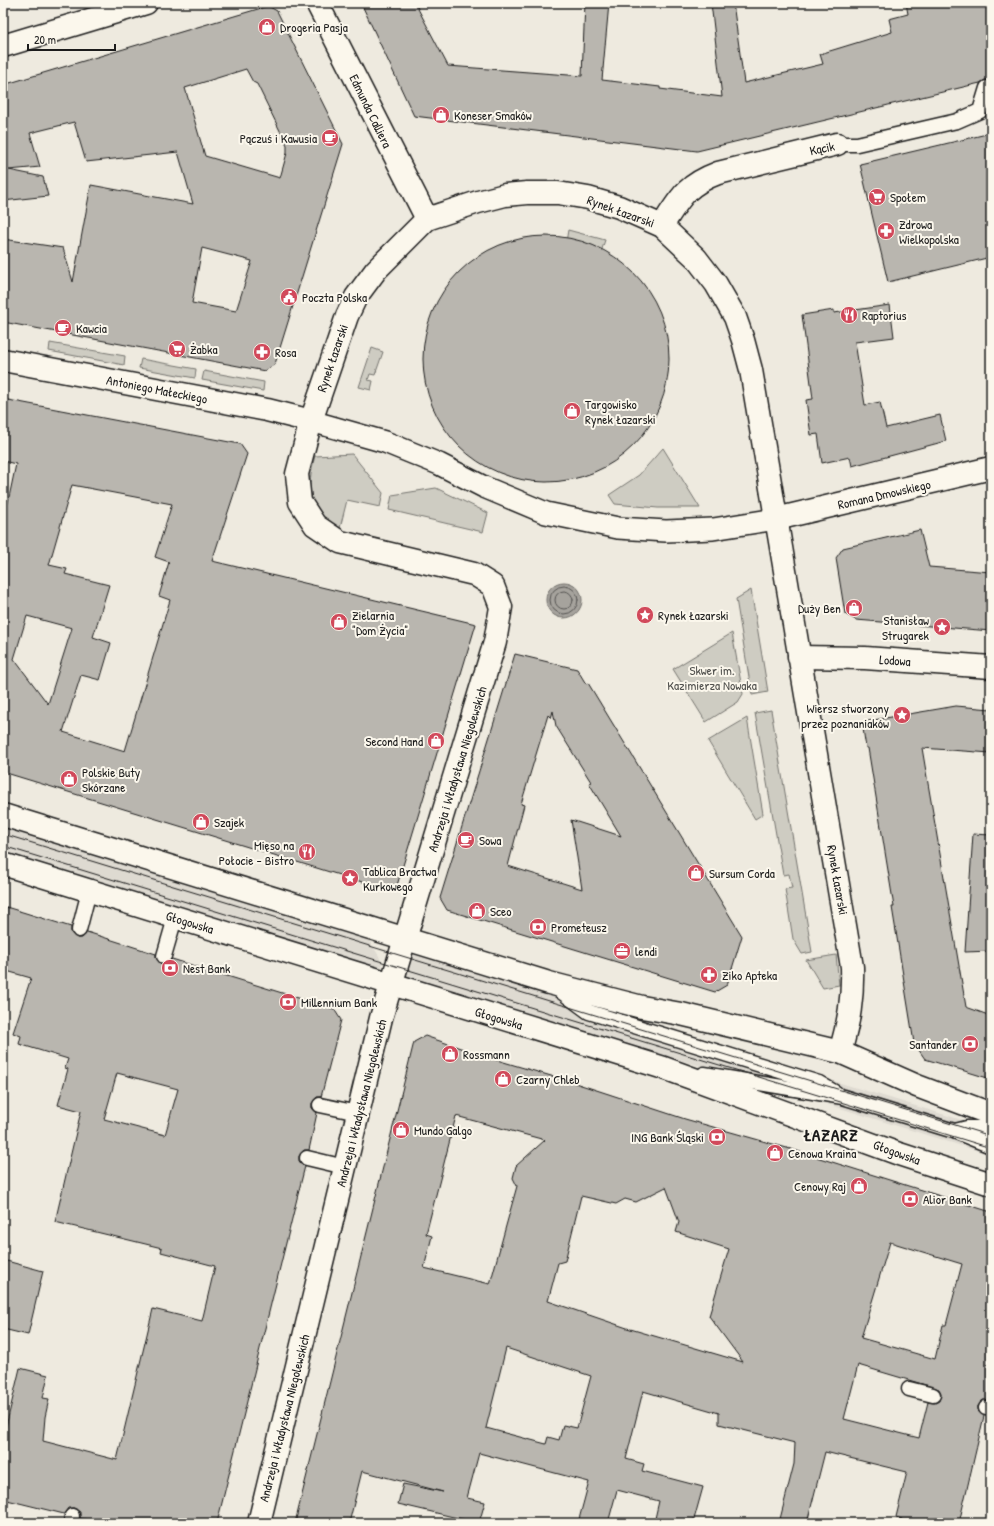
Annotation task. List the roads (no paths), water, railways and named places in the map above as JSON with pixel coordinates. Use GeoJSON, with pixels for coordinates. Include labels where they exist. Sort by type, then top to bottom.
{"type":"FeatureCollection","features":[{"type":"Feature","properties":{"kind":"street"},"geometry":{"type":"LineString","coordinates":[[3,46],[146,3]]}},
{"type":"Feature","properties":{"kind":"street","name":"Edmunda Calliera"},"geometry":{"type":"LineString","coordinates":[[317,3],[427,219]]}},
{"type":"Feature","properties":{"kind":"street","name":"Kącik"},"geometry":{"type":"LineString","coordinates":[[662,226],[679,199],[700,180],[718,173],[837,144]]}},
{"type":"Feature","properties":{"kind":"street","name":"Rynek Łazarski"},"geometry":{"type":"LineString","coordinates":[[495,642],[501,607],[492,586],[474,574],[340,542],[315,525],[300,502],[297,474],[311,422],[337,343],[356,298],[376,270],[391,253],[427,219],[478,202],[505,195],[527,193],[558,193],[588,198],[611,205],[662,226],[700,263],[716,284],[734,317],[743,340],[751,370],[852,967],[853,988],[850,1020],[840,1052]]}},
{"type":"Feature","properties":{"kind":"street","name":"Antoniego Małeckiego"},"geometry":{"type":"LineString","coordinates":[[3,360],[267,410],[311,422]]}},
{"type":"Feature","properties":{"kind":"street"},"geometry":{"type":"LineString","coordinates":[[311,422],[385,442],[439,464],[484,487],[546,513],[618,528],[666,531],[713,529],[776,519]]}},
{"type":"Feature","properties":{"kind":"street","name":"Romana Dmowskiego"},"geometry":{"type":"LineString","coordinates":[[776,519],[991,468]]}},
{"type":"Feature","properties":{"kind":"street","name":"Andrzeja i Władysława Niegolewskich"},"geometry":{"type":"LineString","coordinates":[[259,1523],[381,1018],[495,642]]}},
{"type":"Feature","properties":{"kind":"street","name":"Lodowa"},"geometry":{"type":"LineString","coordinates":[[799,657],[864,658],[991,667]]}},
{"type":"Feature","properties":{"kind":"street"},"geometry":{"type":"LineString","coordinates":[[3,815],[405,940],[549,983],[642,1007],[681,1014],[840,1052],[917,1086],[991,1114]]}},
{"type":"Feature","properties":{"kind":"street","name":"Głogowska"},"geometry":{"type":"LineString","coordinates":[[3,864],[664,1068],[899,1154],[991,1184]]}},
{"type":"Feature","properties":{"kind":"lane","name":"Kącik"},"geometry":{"type":"LineString","coordinates":[[837,144],[857,144],[957,121],[980,111],[987,88]]}},
{"type":"Feature","properties":{"kind":"lane"},"geometry":{"type":"LineString","coordinates":[[78,930],[89,891]]}},
{"type":"Feature","properties":{"kind":"lane"},"geometry":{"type":"LineString","coordinates":[[164,956],[175,918]]}},
{"type":"Feature","properties":{"kind":"lane"},"geometry":{"type":"LineString","coordinates":[[549,983],[589,1012],[819,1083],[843,1097]]}},
{"type":"Feature","properties":{"kind":"lane"},"geometry":{"type":"LineString","coordinates":[[664,1068],[843,1097],[954,1131],[991,1146]]}},
{"type":"Feature","properties":{"kind":"lane"},"geometry":{"type":"LineString","coordinates":[[320,1104],[358,1113]]}},
{"type":"Feature","properties":{"kind":"lane"},"geometry":{"type":"LineString","coordinates":[[954,1131],[967,1128],[991,1128]]}},
{"type":"Feature","properties":{"kind":"lane"},"geometry":{"type":"LineString","coordinates":[[307,1158],[345,1167]]}},
{"type":"Feature","properties":{"kind":"lane"},"geometry":{"type":"LineString","coordinates":[[909,1389],[933,1395]]}},
{"type":"Feature","properties":{"kind":"water"},"geometry":{"type":"Polygon","coordinates":[[[564,582],[577,587],[582,600],[577,613],[564,618],[551,613],[546,600],[551,587],[564,582]]]}},
{"type":"Feature","properties":{"kind":"tram line"},"geometry":{"type":"LineString","coordinates":[[3,834],[991,1136]]}},
{"type":"Feature","properties":{"kind":"tram line"},"geometry":{"type":"LineString","coordinates":[[3,846],[991,1148]]}},
{"type":"Feature","properties":{"kind":"place","name":"Drogeria Pasja"},"geometry":{"type":"Point","coordinates":[267,27]}},
{"type":"Feature","properties":{"kind":"place","name":"Koneser Smaków"},"geometry":{"type":"Point","coordinates":[441,115]}},
{"type":"Feature","properties":{"kind":"place","name":"Pączuś i Kawusia"},"geometry":{"type":"Point","coordinates":[330,138]}},
{"type":"Feature","properties":{"kind":"place","name":"Społem"},"geometry":{"type":"Point","coordinates":[877,197]}},
{"type":"Feature","properties":{"kind":"place","name":"Zdrowa Wielkopolska"},"geometry":{"type":"Point","coordinates":[886,231]}},
{"type":"Feature","properties":{"kind":"place","name":"Poczta Polska"},"geometry":{"type":"Point","coordinates":[289,297]}},
{"type":"Feature","properties":{"kind":"place","name":"Raptorius"},"geometry":{"type":"Point","coordinates":[849,315]}},
{"type":"Feature","properties":{"kind":"place","name":"Kawcia"},"geometry":{"type":"Point","coordinates":[63,328]}},
{"type":"Feature","properties":{"kind":"place","name":"Żabka"},"geometry":{"type":"Point","coordinates":[177,349]}},
{"type":"Feature","properties":{"kind":"place","name":"Rosa"},"geometry":{"type":"Point","coordinates":[262,352]}},
{"type":"Feature","properties":{"kind":"place","name":"Targowisko Rynek Łazarski"},"geometry":{"type":"Point","coordinates":[572,411]}},
{"type":"Feature","properties":{"kind":"place","name":"Duży Ben"},"geometry":{"type":"Point","coordinates":[854,608]}},
{"type":"Feature","properties":{"kind":"place","name":"Rynek Łazarski"},"geometry":{"type":"Point","coordinates":[645,615]}},
{"type":"Feature","properties":{"kind":"place","name":"Zielarnia \"Dom Życia\""},"geometry":{"type":"Point","coordinates":[339,622]}},
{"type":"Feature","properties":{"kind":"place","name":"Stanisław Strugarek"},"geometry":{"type":"Point","coordinates":[942,627]}},
{"type":"Feature","properties":{"kind":"place","name":"Wiersz stworzony przez poznaniaków"},"geometry":{"type":"Point","coordinates":[902,715]}},
{"type":"Feature","properties":{"kind":"place","name":"Second Hand"},"geometry":{"type":"Point","coordinates":[436,741]}},
{"type":"Feature","properties":{"kind":"place","name":"Polskie Buty Skórzane"},"geometry":{"type":"Point","coordinates":[69,779]}},
{"type":"Feature","properties":{"kind":"place","name":"Szajek"},"geometry":{"type":"Point","coordinates":[201,822]}},
{"type":"Feature","properties":{"kind":"place","name":"Sowa"},"geometry":{"type":"Point","coordinates":[466,840]}},
{"type":"Feature","properties":{"kind":"place","name":"Mięso na Połocie - Bistro"},"geometry":{"type":"Point","coordinates":[307,852]}},
{"type":"Feature","properties":{"kind":"place","name":"Sursum Corda"},"geometry":{"type":"Point","coordinates":[696,873]}},
{"type":"Feature","properties":{"kind":"place","name":"Tablica Bractwa Kurkowego"},"geometry":{"type":"Point","coordinates":[350,878]}},
{"type":"Feature","properties":{"kind":"place","name":"Sceo"},"geometry":{"type":"Point","coordinates":[477,911]}},
{"type":"Feature","properties":{"kind":"place","name":"Prometeusz"},"geometry":{"type":"Point","coordinates":[538,927]}},
{"type":"Feature","properties":{"kind":"place","name":"lendi"},"geometry":{"type":"Point","coordinates":[622,951]}},
{"type":"Feature","properties":{"kind":"place","name":"Nest Bank"},"geometry":{"type":"Point","coordinates":[170,968]}},
{"type":"Feature","properties":{"kind":"place","name":"Ziko Apteka"},"geometry":{"type":"Point","coordinates":[709,975]}},
{"type":"Feature","properties":{"kind":"place","name":"Millennium Bank"},"geometry":{"type":"Point","coordinates":[288,1002]}},
{"type":"Feature","properties":{"kind":"place","name":"Santander"},"geometry":{"type":"Point","coordinates":[970,1044]}},
{"type":"Feature","properties":{"kind":"place","name":"Rossmann"},"geometry":{"type":"Point","coordinates":[450,1054]}},
{"type":"Feature","properties":{"kind":"place","name":"Czarny Chleb"},"geometry":{"type":"Point","coordinates":[503,1079]}},
{"type":"Feature","properties":{"kind":"place","name":"Mundo Galgo"},"geometry":{"type":"Point","coordinates":[401,1130]}},
{"type":"Feature","properties":{"kind":"place","name":"ING Bank Śląski"},"geometry":{"type":"Point","coordinates":[717,1137]}},
{"type":"Feature","properties":{"kind":"place","name":"Cenowa Kraina"},"geometry":{"type":"Point","coordinates":[775,1153]}},
{"type":"Feature","properties":{"kind":"place","name":"Cenowy Raj"},"geometry":{"type":"Point","coordinates":[859,1186]}},
{"type":"Feature","properties":{"kind":"place","name":"Alior Bank"},"geometry":{"type":"Point","coordinates":[910,1199]}},
{"type":"Feature","properties":{"kind":"district","name":"ŁAZARZ"},"geometry":{"type":"Point","coordinates":[831,1134]}},
{"type":"Feature","properties":{"kind":"park label","name":"Skwer im. Kazimierza Nowaka"},"geometry":{"type":"Point","coordinates":[712,678]}}]}
